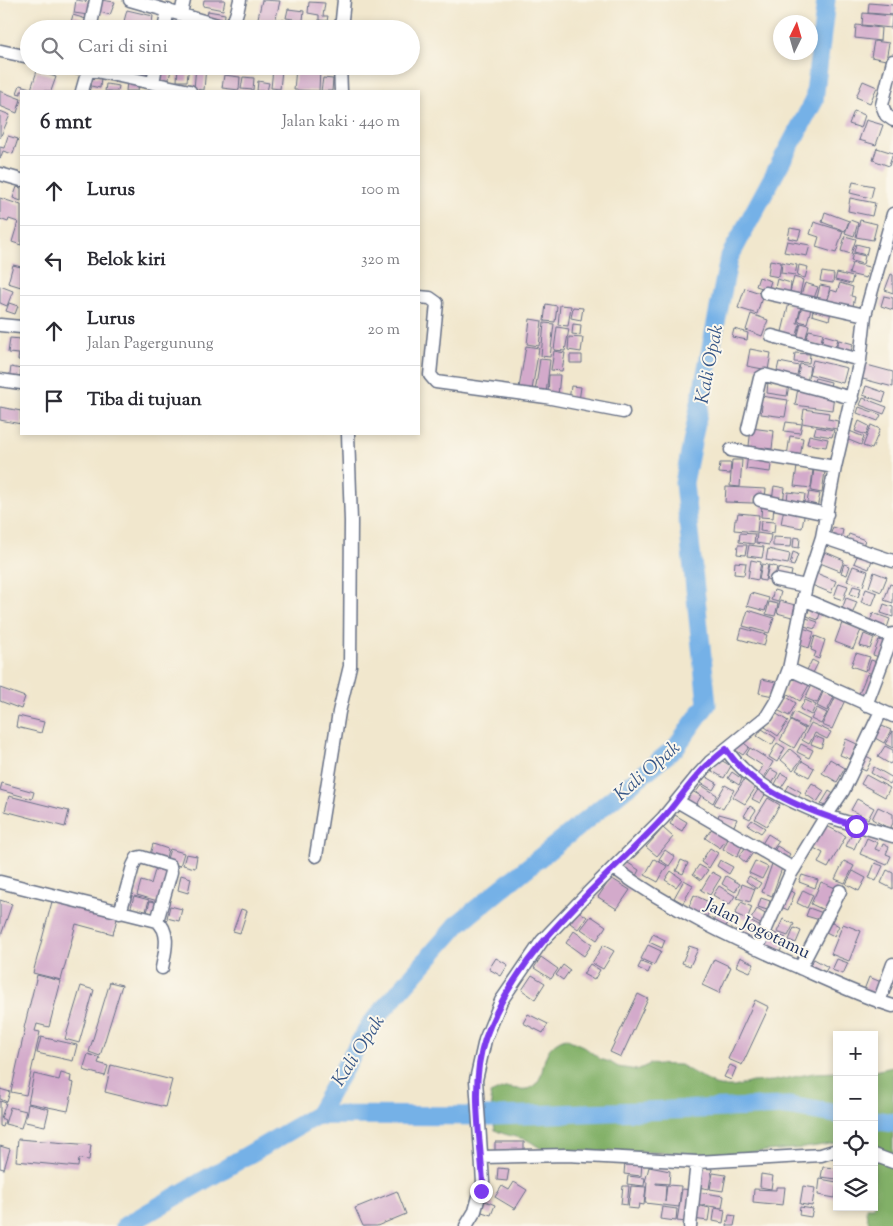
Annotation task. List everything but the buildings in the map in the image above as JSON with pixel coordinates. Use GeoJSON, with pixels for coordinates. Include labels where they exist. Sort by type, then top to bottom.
{"type":"FeatureCollection","features":[{"type":"Feature","properties":{"kind":"street"},"geometry":{"type":"LineString","coordinates":[[92,20],[96,0]]}},
{"type":"Feature","properties":{"kind":"street"},"geometry":{"type":"LineString","coordinates":[[130,0],[156,3],[168,10],[201,20]]}},
{"type":"Feature","properties":{"kind":"street"},"geometry":{"type":"LineString","coordinates":[[181,14],[184,0]]}},
{"type":"Feature","properties":{"kind":"street"},"geometry":{"type":"LineString","coordinates":[[234,20],[240,0]]}},
{"type":"Feature","properties":{"kind":"street"},"geometry":{"type":"LineString","coordinates":[[342,20],[344,0]]}},
{"type":"Feature","properties":{"kind":"street"},"geometry":{"type":"LineString","coordinates":[[166,20],[168,10]]}},
{"type":"Feature","properties":{"kind":"street"},"geometry":{"type":"LineString","coordinates":[[0,51],[20,55]]}},
{"type":"Feature","properties":{"kind":"street"},"geometry":{"type":"LineString","coordinates":[[893,61],[882,105],[886,115],[893,120]]}},
{"type":"Feature","properties":{"kind":"street"},"geometry":{"type":"LineString","coordinates":[[81,75],[82,90]]}},
{"type":"Feature","properties":{"kind":"street"},"geometry":{"type":"LineString","coordinates":[[115,75],[185,90]]}},
{"type":"Feature","properties":{"kind":"street"},"geometry":{"type":"LineString","coordinates":[[153,83],[154,75]]}},
{"type":"Feature","properties":{"kind":"street"},"geometry":{"type":"LineString","coordinates":[[340,75],[340,90]]}},
{"type":"Feature","properties":{"kind":"street"},"geometry":{"type":"LineString","coordinates":[[0,174],[20,180]]}},
{"type":"Feature","properties":{"kind":"street"},"geometry":{"type":"LineString","coordinates":[[466,1226],[475,1211],[483,1182],[476,1080],[485,1040],[501,1001],[542,941],[590,890],[663,818],[698,775],[726,749],[767,716],[778,698],[789,669],[806,586],[822,537],[835,468],[860,360],[864,315],[893,214]]}},
{"type":"Feature","properties":{"kind":"street"},"geometry":{"type":"LineString","coordinates":[[766,293],[864,315]]}},
{"type":"Feature","properties":{"kind":"street"},"geometry":{"type":"LineString","coordinates":[[420,297],[430,298],[437,303],[430,375],[436,382],[546,397],[623,412]]}},
{"type":"Feature","properties":{"kind":"street"},"geometry":{"type":"LineString","coordinates":[[0,325],[20,324]]}},
{"type":"Feature","properties":{"kind":"street"},"geometry":{"type":"LineString","coordinates":[[772,336],[860,360]]}},
{"type":"Feature","properties":{"kind":"street"},"geometry":{"type":"LineString","coordinates":[[748,429],[762,376],[770,375],[852,398]]}},
{"type":"Feature","properties":{"kind":"street"},"geometry":{"type":"LineString","coordinates":[[0,380],[20,383]]}},
{"type":"Feature","properties":{"kind":"street"},"geometry":{"type":"LineString","coordinates":[[316,856],[338,721],[350,666],[351,520],[348,435]]}},
{"type":"Feature","properties":{"kind":"street"},"geometry":{"type":"LineString","coordinates":[[731,450],[835,468]]}},
{"type":"Feature","properties":{"kind":"street"},"geometry":{"type":"LineString","coordinates":[[760,500],[827,514]]}},
{"type":"Feature","properties":{"kind":"street"},"geometry":{"type":"LineString","coordinates":[[822,537],[893,561]]}},
{"type":"Feature","properties":{"kind":"street"},"geometry":{"type":"LineString","coordinates":[[776,580],[806,586]]}},
{"type":"Feature","properties":{"kind":"street"},"geometry":{"type":"LineString","coordinates":[[803,599],[893,636],[866,705]]}},
{"type":"Feature","properties":{"kind":"street"},"geometry":{"type":"LineString","coordinates":[[757,949],[781,892],[843,791],[887,713],[789,669]]}},
{"type":"Feature","properties":{"kind":"street"},"geometry":{"type":"LineString","coordinates":[[726,749],[740,766],[768,789],[826,816],[893,836]]}},
{"type":"Feature","properties":{"kind":"street"},"geometry":{"type":"LineString","coordinates":[[678,801],[794,869]]}},
{"type":"Feature","properties":{"kind":"street"},"geometry":{"type":"LineString","coordinates":[[120,912],[135,860],[141,857],[169,864],[171,870],[158,921]]}},
{"type":"Feature","properties":{"kind":"street","name":"Jalan Jogotamu"},"geometry":{"type":"LineString","coordinates":[[614,868],[636,884],[720,931],[800,968],[879,1002],[893,1006]]}},
{"type":"Feature","properties":{"kind":"street"},"geometry":{"type":"LineString","coordinates":[[0,882],[158,921],[163,927],[166,936],[162,968]]}},
{"type":"Feature","properties":{"kind":"street"},"geometry":{"type":"LineString","coordinates":[[800,968],[840,891]]}},
{"type":"Feature","properties":{"kind":"street"},"geometry":{"type":"LineString","coordinates":[[879,1002],[893,964]]}},
{"type":"Feature","properties":{"kind":"street"},"geometry":{"type":"LineString","coordinates":[[482,1157],[567,1155],[697,1162],[821,1155],[833,1151]]}},
{"type":"Feature","properties":{"kind":"street"},"geometry":{"type":"LineString","coordinates":[[878,1157],[893,1162]]}},
{"type":"Feature","properties":{"kind":"street"},"geometry":{"type":"LineString","coordinates":[[690,1226],[697,1162]]}},
{"type":"Feature","properties":{"kind":"green space"},"geometry":{"type":"Polygon","coordinates":[[[565,1038],[583,1046],[600,1059],[618,1067],[637,1070],[650,1064],[680,1065],[715,1085],[724,1087],[734,1087],[752,1082],[773,1081],[814,1073],[833,1072],[833,1144],[804,1148],[728,1154],[545,1150],[527,1140],[495,1130],[490,1094],[505,1088],[526,1089],[532,1087],[541,1076],[546,1055],[556,1043],[565,1038]]]}},
{"type":"Feature","properties":{"kind":"green space"},"geometry":{"type":"Polygon","coordinates":[[[893,1067],[893,1226],[872,1226],[867,1217],[866,1211],[878,1211],[878,1070],[893,1067]]]}},
{"type":"Feature","properties":{"kind":"waterway","name":"Kali Opak"},"geometry":{"type":"LineString","coordinates":[[125,1226],[317,1115],[369,1026],[459,923],[675,748],[707,704],[684,483],[729,258],[814,101],[826,0]]}},
{"type":"Feature","properties":{"kind":"waterway"},"geometry":{"type":"LineString","coordinates":[[317,1115],[496,1116],[788,1106],[833,1113]]}},
{"type":"Feature","properties":{"kind":"waterway"},"geometry":{"type":"LineString","coordinates":[[878,1121],[893,1123]]}},
{"type":"Feature","properties":{"kind":"route"},"geometry":{"type":"LineString","coordinates":[[481,1191],[483,1182],[476,1080],[485,1040],[501,1001],[542,941],[590,890],[663,818],[710,762],[726,749],[731,758],[756,781],[779,796],[826,816],[856,826]]}}]}
